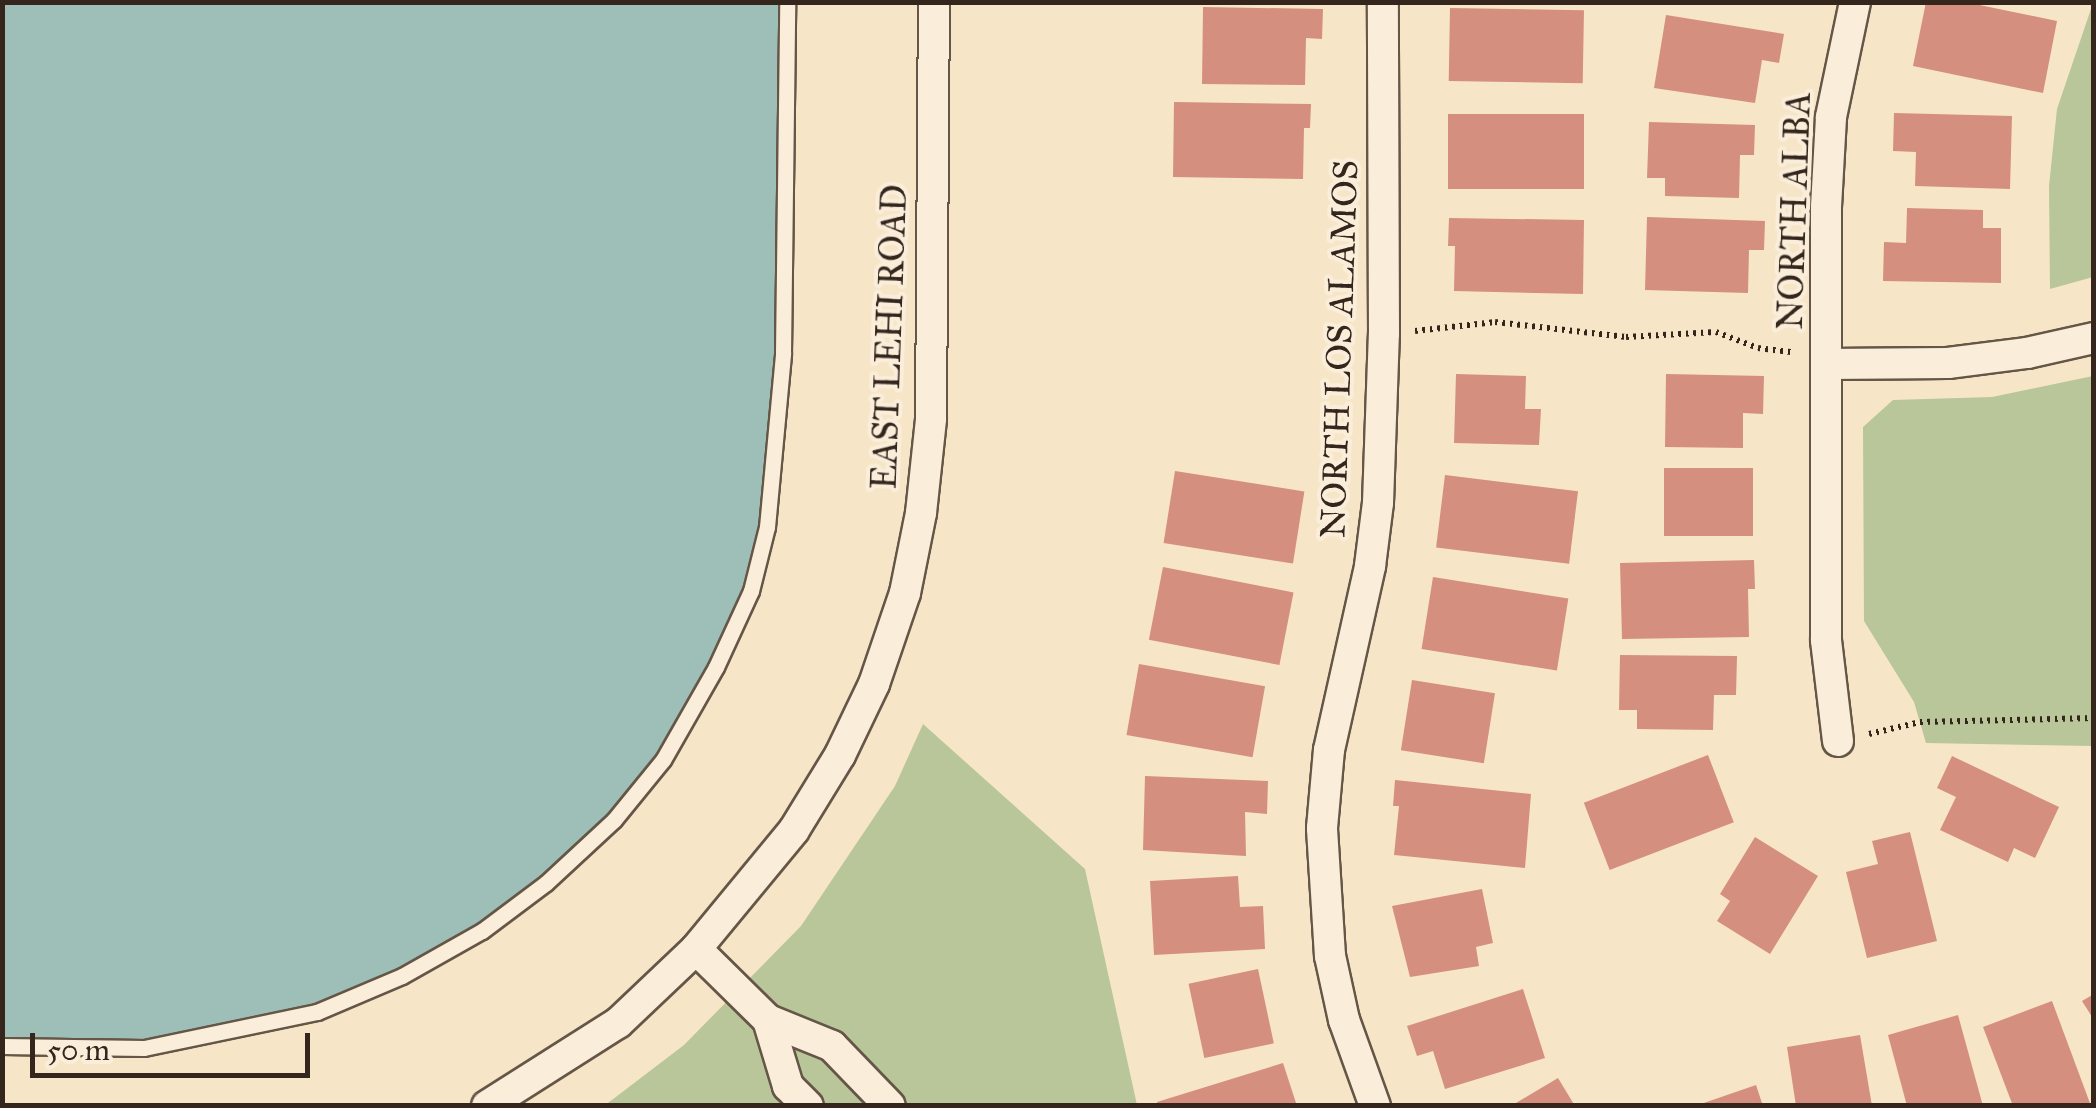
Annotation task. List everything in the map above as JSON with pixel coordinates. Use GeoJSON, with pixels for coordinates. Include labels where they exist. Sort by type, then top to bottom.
{"type":"FeatureCollection","features":[{"type":"Feature","properties":{"kind":"street","name":"EAST LEHI ROAD"},"geometry":{"type":"LineString","coordinates":[[487,1106],[618,1023],[696,949],[794,830],[840,755],[874,684],[905,593],[920,513],[931,418],[934,2]]}},
{"type":"Feature","properties":{"kind":"street","name":"NORTH LOS ALAMOS"},"geometry":{"type":"LineString","coordinates":[[1375,1106],[1344,1020],[1330,956],[1322,828],[1329,750],[1376,519],[1384,334],[1384,2]]}},
{"type":"Feature","properties":{"kind":"street","name":"NORTH ALBA"},"geometry":{"type":"LineString","coordinates":[[1838,741],[1826,640],[1831,117],[1856,2]]}},
{"type":"Feature","properties":{"kind":"street"},"geometry":{"type":"LineString","coordinates":[[1827,359],[1948,363],[2027,353],[2094,338]]}},
{"type":"Feature","properties":{"kind":"street"},"geometry":{"type":"LineString","coordinates":[[696,949],[768,1020],[832,1046],[890,1106]]}},
{"type":"Feature","properties":{"kind":"street"},"geometry":{"type":"LineString","coordinates":[[768,1020],[788,1086],[808,1106]]}},
{"type":"Feature","properties":{"kind":"lane"},"geometry":{"type":"LineString","coordinates":[[2,1046],[144,1048],[317,1012],[402,976],[482,931],[546,882],[614,820],[663,760],[716,667],[751,590],[766,527],[783,353],[786,2]]}},
{"type":"Feature","properties":{"kind":"path"},"geometry":{"type":"LineString","coordinates":[[1384,334],[1495,322],[1626,337],[1716,332],[1758,348],[1827,359]]}},
{"type":"Feature","properties":{"kind":"path"},"geometry":{"type":"LineString","coordinates":[[1838,741],[1920,722],[2094,718]]}},
{"type":"Feature","properties":{"kind":"green space"},"geometry":{"type":"Polygon","coordinates":[[[2093,3],[2093,277],[2050,289],[2049,186],[2057,109],[2093,3]]]}},
{"type":"Feature","properties":{"kind":"green space"},"geometry":{"type":"Polygon","coordinates":[[[2093,376],[2093,746],[1926,743],[1914,702],[1864,621],[1863,427],[1893,400],[1992,397],[2093,376]]]}},
{"type":"Feature","properties":{"kind":"green space"},"geometry":{"type":"Polygon","coordinates":[[[923,724],[1085,869],[1137,1105],[604,1106],[684,1045],[801,926],[895,786],[923,724]]]}},
{"type":"Feature","properties":{"kind":"water"},"geometry":{"type":"Polygon","coordinates":[[[3,3],[787,3],[786,212],[767,527],[716,667],[614,820],[482,931],[317,1012],[144,1048],[3,1046],[3,3]]]}},
{"type":"Feature","properties":{"kind":"building"},"geometry":{"type":"Polygon","coordinates":[[[1926,2],[1965,2],[2057,21],[2043,93],[1913,66],[1926,2]]]}},
{"type":"Feature","properties":{"kind":"building"},"geometry":{"type":"Polygon","coordinates":[[[1203,7],[1323,9],[1322,39],[1306,38],[1305,85],[1202,84],[1203,7]]]}},
{"type":"Feature","properties":{"kind":"building"},"geometry":{"type":"Polygon","coordinates":[[[1450,8],[1584,10],[1583,83],[1449,81],[1450,8]]]}},
{"type":"Feature","properties":{"kind":"building"},"geometry":{"type":"Polygon","coordinates":[[[1666,15],[1784,34],[1779,63],[1762,60],[1755,103],[1654,88],[1666,15]]]}},
{"type":"Feature","properties":{"kind":"building"},"geometry":{"type":"Polygon","coordinates":[[[1174,102],[1311,104],[1310,128],[1304,128],[1303,179],[1173,177],[1174,102]]]}},
{"type":"Feature","properties":{"kind":"building"},"geometry":{"type":"Polygon","coordinates":[[[1894,113],[2012,116],[2010,189],[1915,186],[1916,152],[1893,151],[1894,113]]]}},
{"type":"Feature","properties":{"kind":"building"},"geometry":{"type":"Polygon","coordinates":[[[1448,114],[1584,114],[1584,189],[1448,189],[1448,114]]]}},
{"type":"Feature","properties":{"kind":"building"},"geometry":{"type":"Polygon","coordinates":[[[1649,122],[1755,125],[1754,155],[1740,155],[1739,198],[1665,196],[1665,178],[1647,178],[1649,122]]]}},
{"type":"Feature","properties":{"kind":"building"},"geometry":{"type":"Polygon","coordinates":[[[1907,208],[1983,210],[1983,228],[2001,228],[2001,283],[1883,281],[1884,242],[1906,243],[1907,208]]]}},
{"type":"Feature","properties":{"kind":"building"},"geometry":{"type":"Polygon","coordinates":[[[1647,217],[1765,221],[1764,250],[1749,250],[1748,293],[1645,290],[1647,217]]]}},
{"type":"Feature","properties":{"kind":"building"},"geometry":{"type":"Polygon","coordinates":[[[1449,218],[1584,220],[1583,294],[1454,291],[1455,246],[1448,246],[1449,218]]]}},
{"type":"Feature","properties":{"kind":"building"},"geometry":{"type":"Polygon","coordinates":[[[1456,374],[1526,376],[1525,409],[1541,409],[1539,445],[1454,443],[1456,374]]]}},
{"type":"Feature","properties":{"kind":"building"},"geometry":{"type":"Polygon","coordinates":[[[1666,374],[1764,376],[1763,414],[1743,413],[1743,448],[1665,447],[1666,374]]]}},
{"type":"Feature","properties":{"kind":"building"},"geometry":{"type":"Polygon","coordinates":[[[1664,468],[1753,468],[1753,536],[1664,536],[1664,468]]]}},
{"type":"Feature","properties":{"kind":"building"},"geometry":{"type":"Polygon","coordinates":[[[1175,471],[1304,491],[1293,564],[1164,543],[1175,471]]]}},
{"type":"Feature","properties":{"kind":"building"},"geometry":{"type":"Polygon","coordinates":[[[1445,475],[1578,491],[1569,564],[1436,547],[1445,475]]]}},
{"type":"Feature","properties":{"kind":"building"},"geometry":{"type":"Polygon","coordinates":[[[1754,560],[1755,589],[1748,589],[1749,637],[1622,639],[1620,563],[1754,560]]]}},
{"type":"Feature","properties":{"kind":"building"},"geometry":{"type":"Polygon","coordinates":[[[1163,567],[1294,592],[1279,665],[1149,640],[1163,567]]]}},
{"type":"Feature","properties":{"kind":"building"},"geometry":{"type":"Polygon","coordinates":[[[1433,577],[1568,598],[1557,671],[1422,649],[1433,577]]]}},
{"type":"Feature","properties":{"kind":"building"},"geometry":{"type":"Polygon","coordinates":[[[1620,655],[1737,656],[1736,695],[1714,695],[1713,730],[1637,729],[1637,710],[1619,710],[1620,655]]]}},
{"type":"Feature","properties":{"kind":"building"},"geometry":{"type":"Polygon","coordinates":[[[1139,664],[1265,686],[1253,757],[1126,735],[1139,664]]]}},
{"type":"Feature","properties":{"kind":"building"},"geometry":{"type":"Polygon","coordinates":[[[1412,680],[1495,693],[1484,763],[1401,750],[1412,680]]]}},
{"type":"Feature","properties":{"kind":"building"},"geometry":{"type":"Polygon","coordinates":[[[1708,755],[1734,822],[1610,870],[1584,803],[1708,755]]]}},
{"type":"Feature","properties":{"kind":"building"},"geometry":{"type":"Polygon","coordinates":[[[1952,756],[2059,807],[2035,858],[2014,848],[2008,862],[1940,830],[1956,797],[1937,788],[1952,756]]]}},
{"type":"Feature","properties":{"kind":"building"},"geometry":{"type":"Polygon","coordinates":[[[1145,776],[1268,781],[1267,814],[1245,812],[1246,856],[1143,850],[1145,776]]]}},
{"type":"Feature","properties":{"kind":"building"},"geometry":{"type":"Polygon","coordinates":[[[1395,780],[1531,794],[1525,868],[1394,855],[1399,806],[1393,806],[1395,780]]]}},
{"type":"Feature","properties":{"kind":"building"},"geometry":{"type":"Polygon","coordinates":[[[1910,832],[1937,941],[1867,958],[1846,872],[1878,864],[1872,841],[1910,832]]]}},
{"type":"Feature","properties":{"kind":"building"},"geometry":{"type":"Polygon","coordinates":[[[1755,837],[1818,876],[1770,954],[1717,921],[1730,901],[1720,894],[1755,837]]]}},
{"type":"Feature","properties":{"kind":"building"},"geometry":{"type":"Polygon","coordinates":[[[1238,876],[1240,907],[1263,906],[1265,949],[1154,955],[1150,881],[1238,876]]]}},
{"type":"Feature","properties":{"kind":"building"},"geometry":{"type":"Polygon","coordinates":[[[1482,889],[1493,943],[1476,947],[1479,966],[1410,977],[1392,906],[1482,889]]]}},
{"type":"Feature","properties":{"kind":"building"},"geometry":{"type":"Polygon","coordinates":[[[1258,969],[1274,1043],[1204,1058],[1189,984],[1258,969]]]}},
{"type":"Feature","properties":{"kind":"building"},"geometry":{"type":"Polygon","coordinates":[[[1523,989],[1545,1058],[1445,1089],[1433,1051],[1417,1056],[1407,1026],[1523,989]]]}},
{"type":"Feature","properties":{"kind":"building"},"geometry":{"type":"Polygon","coordinates":[[[2094,994],[2094,1020],[2082,1001],[2094,994]]]}},
{"type":"Feature","properties":{"kind":"building"},"geometry":{"type":"Polygon","coordinates":[[[2052,1001],[2091,1106],[2013,1106],[1983,1027],[2052,1001]]]}},
{"type":"Feature","properties":{"kind":"building"},"geometry":{"type":"Polygon","coordinates":[[[1958,1015],[1983,1106],[1907,1106],[1888,1035],[1958,1015]]]}},
{"type":"Feature","properties":{"kind":"building"},"geometry":{"type":"Polygon","coordinates":[[[1860,1035],[1872,1106],[1796,1106],[1787,1047],[1860,1035]]]}},
{"type":"Feature","properties":{"kind":"building"},"geometry":{"type":"Polygon","coordinates":[[[1283,1063],[1297,1106],[1158,1106],[1157,1102],[1283,1063]]]}},
{"type":"Feature","properties":{"kind":"building"},"geometry":{"type":"Polygon","coordinates":[[[1558,1078],[1575,1106],[1511,1106],[1558,1078]]]}},
{"type":"Feature","properties":{"kind":"building"},"geometry":{"type":"Polygon","coordinates":[[[1756,1085],[1763,1106],[1698,1106],[1698,1105],[1756,1085]]]}}]}
